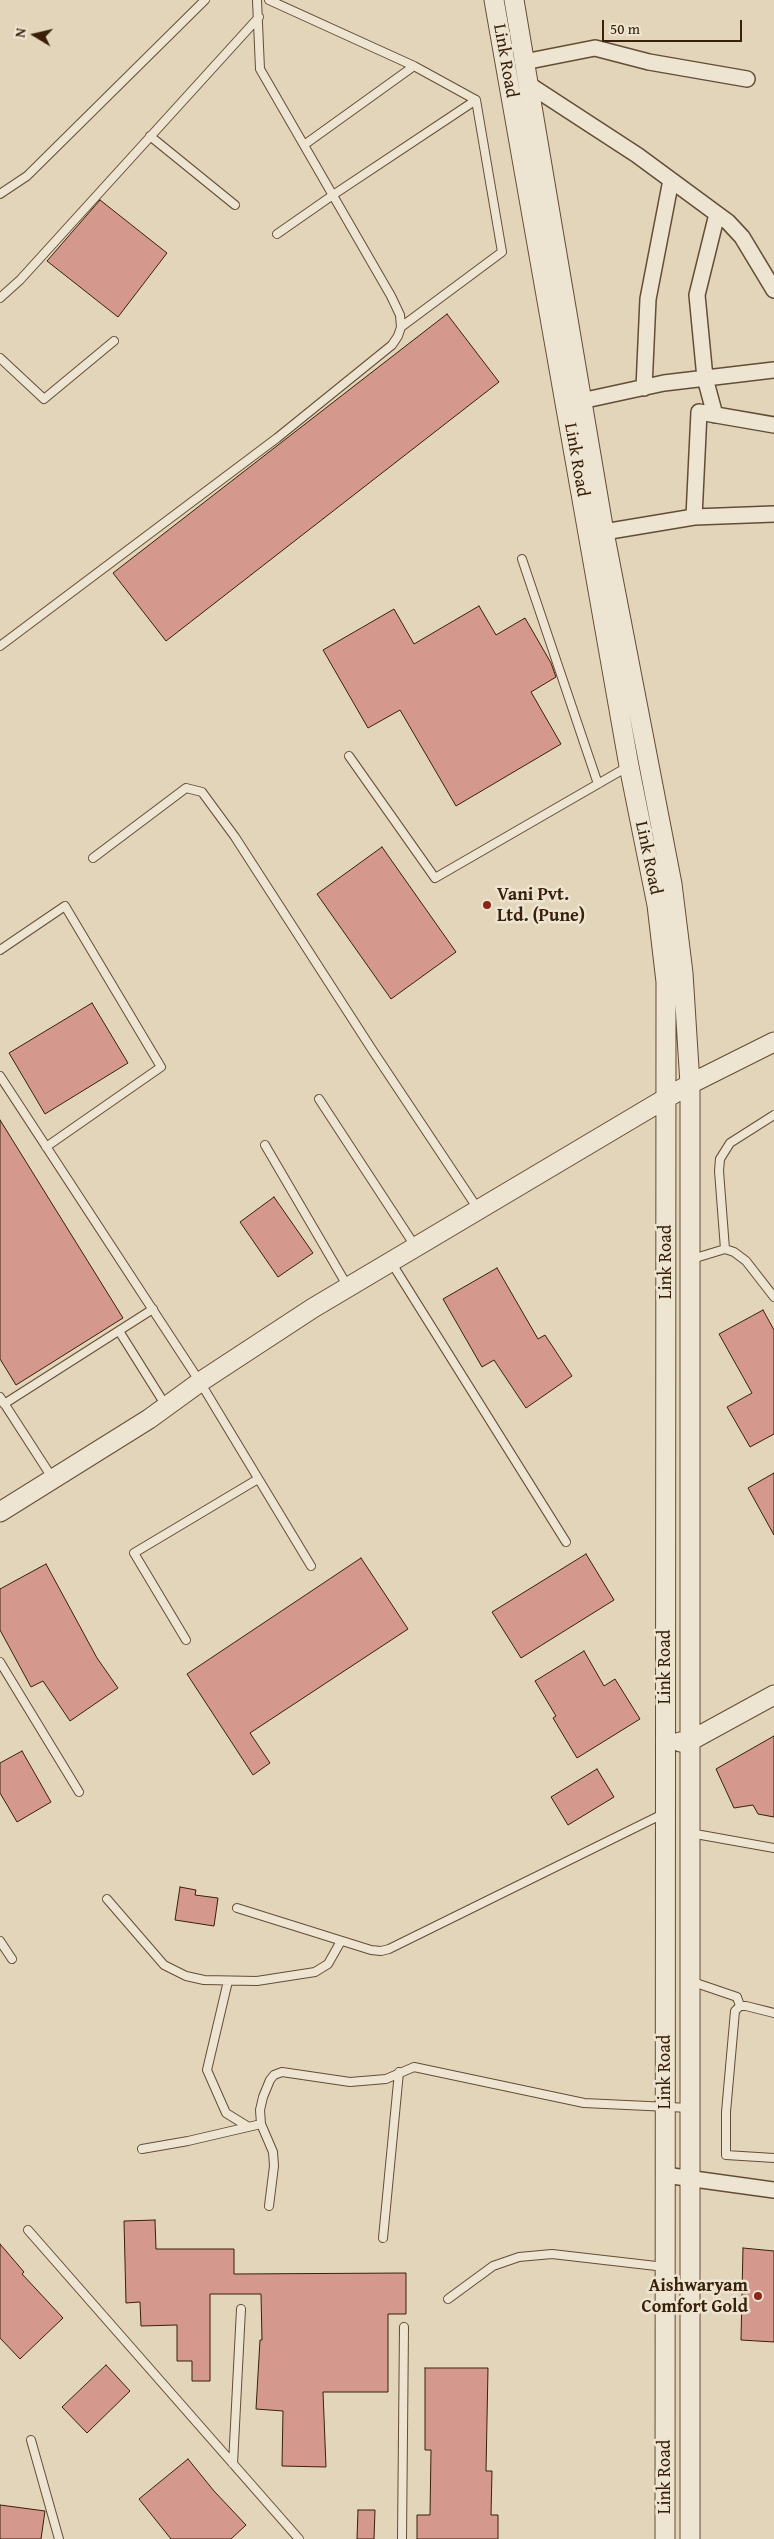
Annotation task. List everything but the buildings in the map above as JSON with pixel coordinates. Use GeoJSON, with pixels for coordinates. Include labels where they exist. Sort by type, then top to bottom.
{"type":"FeatureCollection","features":[{"type":"Feature","properties":{"kind":"street","name":"Link Road"},"geometry":{"type":"LineString","coordinates":[[494,0],[597,536],[672,884],[683,973],[690,1084],[691,1259],[690,2539]]}},
{"type":"Feature","properties":{"kind":"street","name":"Link Road"},"geometry":{"type":"LineString","coordinates":[[514,0],[582,401],[597,536],[629,766],[658,905],[666,982],[665,2539]]}},
{"type":"Feature","properties":{"kind":"street"},"geometry":{"type":"LineString","coordinates":[[524,62],[595,48],[649,62],[747,80]]}},
{"type":"Feature","properties":{"kind":"street"},"geometry":{"type":"LineString","coordinates":[[528,84],[671,180],[717,214],[742,237],[774,290]]}},
{"type":"Feature","properties":{"kind":"street"},"geometry":{"type":"LineString","coordinates":[[644,388],[648,299],[671,180]]}},
{"type":"Feature","properties":{"kind":"street"},"geometry":{"type":"LineString","coordinates":[[715,415],[705,378],[697,295],[717,214]]}},
{"type":"Feature","properties":{"kind":"street"},"geometry":{"type":"LineString","coordinates":[[582,401],[705,378],[774,370]]}},
{"type":"Feature","properties":{"kind":"street"},"geometry":{"type":"LineString","coordinates":[[694,517],[699,412],[774,426]]}},
{"type":"Feature","properties":{"kind":"street"},"geometry":{"type":"LineString","coordinates":[[597,536],[694,517],[774,514]]}},
{"type":"Feature","properties":{"kind":"street"},"geometry":{"type":"LineString","coordinates":[[0,1512],[166,1407],[200,1382],[348,1287],[690,1084],[774,1042]]}},
{"type":"Feature","properties":{"kind":"street"},"geometry":{"type":"LineString","coordinates":[[665,1742],[690,1741],[774,1695]]}},
{"type":"Feature","properties":{"kind":"street"},"geometry":{"type":"LineString","coordinates":[[665,2175],[774,2190]]}},
{"type":"Feature","properties":{"kind":"lane"},"geometry":{"type":"LineString","coordinates":[[0,194],[27,176],[205,0]]}},
{"type":"Feature","properties":{"kind":"lane"},"geometry":{"type":"LineString","coordinates":[[256,0],[260,69],[391,296],[400,315],[401,326]]}},
{"type":"Feature","properties":{"kind":"lane"},"geometry":{"type":"LineString","coordinates":[[269,0],[414,66],[476,100]]}},
{"type":"Feature","properties":{"kind":"lane"},"geometry":{"type":"LineString","coordinates":[[0,298],[20,280],[258,17]]}},
{"type":"Feature","properties":{"kind":"lane"},"geometry":{"type":"LineString","coordinates":[[304,145],[414,66]]}},
{"type":"Feature","properties":{"kind":"lane"},"geometry":{"type":"LineString","coordinates":[[277,234],[476,100]]}},
{"type":"Feature","properties":{"kind":"lane"},"geometry":{"type":"LineString","coordinates":[[0,646],[277,438],[392,345],[401,326],[502,252],[476,100]]}},
{"type":"Feature","properties":{"kind":"lane"},"geometry":{"type":"LineString","coordinates":[[150,136],[235,205]]}},
{"type":"Feature","properties":{"kind":"lane"},"geometry":{"type":"LineString","coordinates":[[0,358],[44,399],[114,341]]}},
{"type":"Feature","properties":{"kind":"lane"},"geometry":{"type":"LineString","coordinates":[[522,559],[598,784]]}},
{"type":"Feature","properties":{"kind":"lane"},"geometry":{"type":"LineString","coordinates":[[349,756],[435,878],[629,766]]}},
{"type":"Feature","properties":{"kind":"lane"},"geometry":{"type":"LineString","coordinates":[[92,858],[186,788],[202,792],[235,837],[371,1048],[478,1209]]}},
{"type":"Feature","properties":{"kind":"lane"},"geometry":{"type":"LineString","coordinates":[[0,950],[64,906],[161,1067],[46,1147]]}},
{"type":"Feature","properties":{"kind":"lane"},"geometry":{"type":"LineString","coordinates":[[0,1076],[200,1382],[311,1566]]}},
{"type":"Feature","properties":{"kind":"lane"},"geometry":{"type":"LineString","coordinates":[[320,1099],[416,1247]]}},
{"type":"Feature","properties":{"kind":"lane"},"geometry":{"type":"LineString","coordinates":[[725,1248],[719,1171],[720,1159],[730,1143],[774,1115]]}},
{"type":"Feature","properties":{"kind":"lane"},"geometry":{"type":"LineString","coordinates":[[265,1145],[348,1287]]}},
{"type":"Feature","properties":{"kind":"lane"},"geometry":{"type":"LineString","coordinates":[[691,1259],[725,1248],[734,1252],[746,1260],[774,1297]]}},
{"type":"Feature","properties":{"kind":"lane"},"geometry":{"type":"LineString","coordinates":[[390,1262],[566,1542]]}},
{"type":"Feature","properties":{"kind":"lane"},"geometry":{"type":"LineString","coordinates":[[53,1479],[2,1401],[153,1309]]}},
{"type":"Feature","properties":{"kind":"lane"},"geometry":{"type":"LineString","coordinates":[[119,1331],[166,1407]]}},
{"type":"Feature","properties":{"kind":"lane"},"geometry":{"type":"LineString","coordinates":[[186,1640],[134,1553],[258,1479]]}},
{"type":"Feature","properties":{"kind":"lane"},"geometry":{"type":"LineString","coordinates":[[0,1662],[79,1792]]}},
{"type":"Feature","properties":{"kind":"lane"},"geometry":{"type":"LineString","coordinates":[[237,1908],[371,1950],[389,1949],[665,1813]]}},
{"type":"Feature","properties":{"kind":"lane"},"geometry":{"type":"LineString","coordinates":[[690,1833],[774,1848]]}},
{"type":"Feature","properties":{"kind":"lane"},"geometry":{"type":"LineString","coordinates":[[107,1899],[164,1965],[173,1971],[204,1980],[258,1981],[315,1972],[328,1964],[341,1941]]}},
{"type":"Feature","properties":{"kind":"lane"},"geometry":{"type":"LineString","coordinates":[[0,1941],[12,1959]]}},
{"type":"Feature","properties":{"kind":"lane"},"geometry":{"type":"LineString","coordinates":[[228,1981],[206,2070],[226,2113],[247,2126]]}},
{"type":"Feature","properties":{"kind":"lane"},"geometry":{"type":"LineString","coordinates":[[690,1981],[737,1997],[740,2006]]}},
{"type":"Feature","properties":{"kind":"lane"},"geometry":{"type":"LineString","coordinates":[[740,2006],[774,2013]]}},
{"type":"Feature","properties":{"kind":"lane"},"geometry":{"type":"LineString","coordinates":[[740,2006],[735,2011],[734,2018],[726,2112],[726,2156],[774,2158]]}},
{"type":"Feature","properties":{"kind":"lane"},"geometry":{"type":"LineString","coordinates":[[269,2206],[274,2159],[270,2143],[261,2124],[263,2096],[274,2075],[282,2072],[350,2082],[386,2078],[414,2067],[584,2103],[690,2108]]}},
{"type":"Feature","properties":{"kind":"lane"},"geometry":{"type":"LineString","coordinates":[[383,2238],[399,2072]]}},
{"type":"Feature","properties":{"kind":"lane"},"geometry":{"type":"LineString","coordinates":[[142,2149],[188,2141],[261,2124]]}},
{"type":"Feature","properties":{"kind":"lane"},"geometry":{"type":"LineString","coordinates":[[28,2230],[299,2539]]}},
{"type":"Feature","properties":{"kind":"lane"},"geometry":{"type":"LineString","coordinates":[[448,2299],[493,2266],[519,2257],[552,2254],[665,2267]]}},
{"type":"Feature","properties":{"kind":"lane"},"geometry":{"type":"LineString","coordinates":[[233,2464],[241,2309]]}},
{"type":"Feature","properties":{"kind":"lane"},"geometry":{"type":"LineString","coordinates":[[402,2539],[404,2327]]}},
{"type":"Feature","properties":{"kind":"lane"},"geometry":{"type":"LineString","coordinates":[[31,2440],[59,2539]]}},
{"type":"Feature","properties":{"kind":"place","name":"Vani Pvt. Ltd. (Pune)"},"geometry":{"type":"Point","coordinates":[487,905]}},
{"type":"Feature","properties":{"kind":"place","name":"Aishwaryam Comfort Gold"},"geometry":{"type":"Point","coordinates":[758,2296]}}]}
